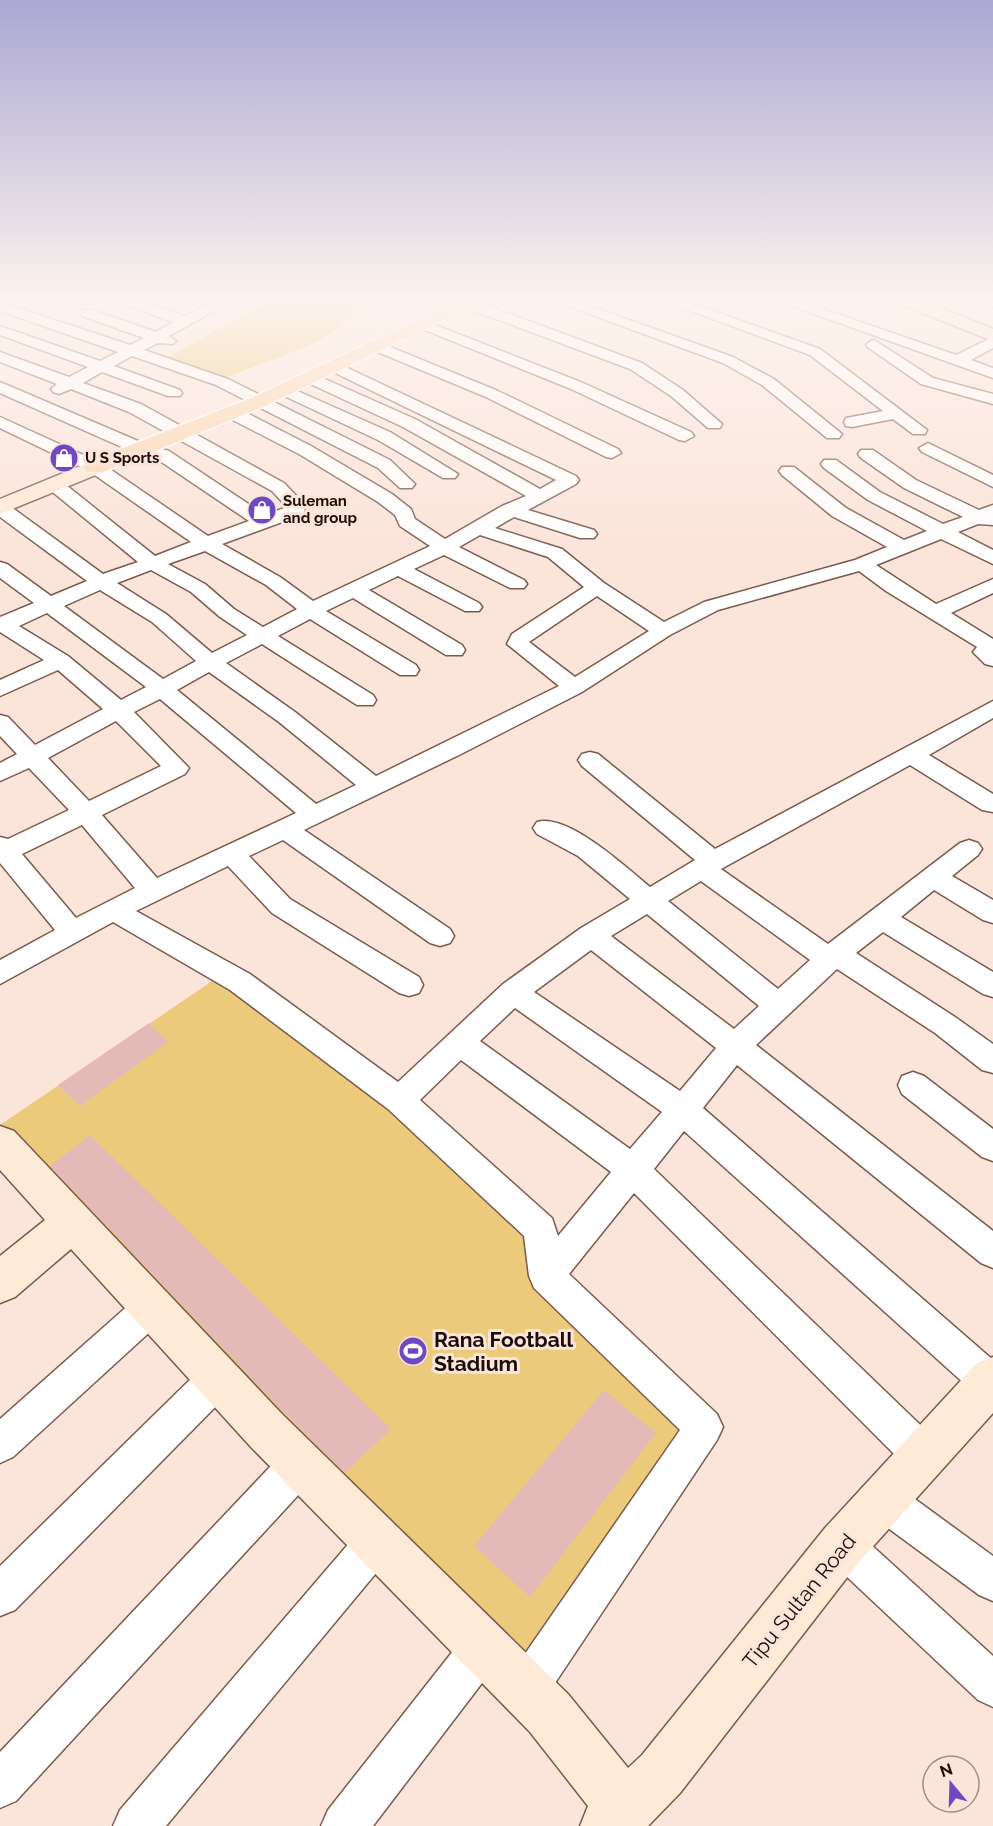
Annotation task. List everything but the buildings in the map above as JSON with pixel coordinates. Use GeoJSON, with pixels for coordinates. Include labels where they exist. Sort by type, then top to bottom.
{"type":"FeatureCollection","features":[{"type":"Feature","properties":{"kind":"main road"},"geometry":{"type":"LineString","coordinates":[[0,507],[176,432],[258,402],[292,386]]}},
{"type":"Feature","properties":{"kind":"main road"},"geometry":{"type":"LineString","coordinates":[[2,1150],[74,1222],[300,1464],[549,1713],[622,1820]]}},
{"type":"Feature","properties":{"kind":"main road"},"geometry":{"type":"LineString","coordinates":[[0,1283],[74,1222]]}},
{"type":"Feature","properties":{"kind":"main road","name":"Tipu Sultan Road"},"geometry":{"type":"LineString","coordinates":[[622,1820],[842,1545],[992,1380]]}},
{"type":"Feature","properties":{"kind":"street"},"geometry":{"type":"LineString","coordinates":[[0,415],[33,402],[63,386]]}},
{"type":"Feature","properties":{"kind":"street"},"geometry":{"type":"LineString","coordinates":[[1,624],[101,582],[263,522],[294,513],[296,505],[278,487],[135,408],[77,386]]}},
{"type":"Feature","properties":{"kind":"street"},"geometry":{"type":"LineString","coordinates":[[154,386],[174,393]]}},
{"type":"Feature","properties":{"kind":"street"},"geometry":{"type":"LineString","coordinates":[[230,386],[384,464],[406,484]]}},
{"type":"Feature","properties":{"kind":"street"},"geometry":{"type":"LineString","coordinates":[[328,386],[410,423],[538,495]]}},
{"type":"Feature","properties":{"kind":"street"},"geometry":{"type":"LineString","coordinates":[[0,773],[310,610],[444,547],[509,510],[568,483],[570,480],[408,386]]}},
{"type":"Feature","properties":{"kind":"street"},"geometry":{"type":"LineString","coordinates":[[474,386],[612,453]]}},
{"type":"Feature","properties":{"kind":"street"},"geometry":{"type":"LineString","coordinates":[[577,386],[685,436]]}},
{"type":"Feature","properties":{"kind":"street"},"geometry":{"type":"LineString","coordinates":[[667,386],[714,424]]}},
{"type":"Feature","properties":{"kind":"street"},"geometry":{"type":"LineString","coordinates":[[772,386],[833,434]]}},
{"type":"Feature","properties":{"kind":"street"},"geometry":{"type":"LineString","coordinates":[[861,386],[919,430]]}},
{"type":"Feature","properties":{"kind":"street"},"geometry":{"type":"LineString","coordinates":[[952,386],[993,399]]}},
{"type":"Feature","properties":{"kind":"street"},"geometry":{"type":"LineString","coordinates":[[972,392],[981,386]]}},
{"type":"Feature","properties":{"kind":"street"},"geometry":{"type":"LineString","coordinates":[[0,387],[140,448],[163,455],[263,522]]}},
{"type":"Feature","properties":{"kind":"street"},"geometry":{"type":"LineString","coordinates":[[346,418],[411,387]]}},
{"type":"Feature","properties":{"kind":"street"},"geometry":{"type":"LineString","coordinates":[[284,390],[384,436],[449,474]]}},
{"type":"Feature","properties":{"kind":"street"},"geometry":{"type":"LineString","coordinates":[[231,412],[305,450],[385,498],[404,513],[407,522],[444,547],[517,584]]}},
{"type":"Feature","properties":{"kind":"street"},"geometry":{"type":"LineString","coordinates":[[852,422],[897,413]]}},
{"type":"Feature","properties":{"kind":"street"},"geometry":{"type":"LineString","coordinates":[[0,422],[94,467],[160,514],[241,565],[273,581],[310,610],[408,670]]}},
{"type":"Feature","properties":{"kind":"street"},"geometry":{"type":"LineString","coordinates":[[928,448],[993,482]]}},
{"type":"Feature","properties":{"kind":"street"},"geometry":{"type":"LineString","coordinates":[[867,454],[910,484],[963,511],[988,517]]}},
{"type":"Feature","properties":{"kind":"street"},"geometry":{"type":"LineString","coordinates":[[830,464],[874,496],[993,558]]}},
{"type":"Feature","properties":{"kind":"street"},"geometry":{"type":"LineString","coordinates":[[788,471],[839,512],[993,578]]}},
{"type":"Feature","properties":{"kind":"street"},"geometry":{"type":"LineString","coordinates":[[55,485],[152,563],[198,588],[227,613],[365,700]]}},
{"type":"Feature","properties":{"kind":"street"},"geometry":{"type":"LineString","coordinates":[[0,507],[101,582],[159,618],[211,663],[287,717],[373,786]]}},
{"type":"Feature","properties":{"kind":"street"},"geometry":{"type":"LineString","coordinates":[[509,510],[587,534]]}},
{"type":"Feature","properties":{"kind":"street"},"geometry":{"type":"LineString","coordinates":[[0,973],[113,910],[453,749],[574,687],[663,631],[711,606],[862,564],[941,530],[988,517]]}},
{"type":"Feature","properties":{"kind":"street"},"geometry":{"type":"LineString","coordinates":[[477,528],[555,553],[597,587],[663,631]]}},
{"type":"Feature","properties":{"kind":"street"},"geometry":{"type":"LineString","coordinates":[[862,564],[935,613],[987,644],[988,647],[984,652],[993,659]]}},
{"type":"Feature","properties":{"kind":"street"},"geometry":{"type":"LineString","coordinates":[[0,568],[51,603],[162,689],[313,814]]}},
{"type":"Feature","properties":{"kind":"street"},"geometry":{"type":"LineString","coordinates":[[398,568],[472,607]]}},
{"type":"Feature","properties":{"kind":"street"},"geometry":{"type":"LineString","coordinates":[[935,613],[993,585]]}},
{"type":"Feature","properties":{"kind":"street"},"geometry":{"type":"LineString","coordinates":[[574,687],[518,644],[520,639],[597,587]]}},
{"type":"Feature","properties":{"kind":"street"},"geometry":{"type":"LineString","coordinates":[[354,590],[454,650]]}},
{"type":"Feature","properties":{"kind":"street"},"geometry":{"type":"LineString","coordinates":[[1,624],[60,661],[119,711],[177,768],[86,813],[2,850],[72,932]]}},
{"type":"Feature","properties":{"kind":"street"},"geometry":{"type":"LineString","coordinates":[[0,689],[60,661]]}},
{"type":"Feature","properties":{"kind":"street"},"geometry":{"type":"LineString","coordinates":[[399,1100],[513,992],[591,935],[708,865],[993,708]]}},
{"type":"Feature","properties":{"kind":"street"},"geometry":{"type":"LineString","coordinates":[[0,722],[86,813],[153,891]]}},
{"type":"Feature","properties":{"kind":"street"},"geometry":{"type":"LineString","coordinates":[[911,755],[991,804]]}},
{"type":"Feature","properties":{"kind":"street"},"geometry":{"type":"LineString","coordinates":[[590,760],[708,865],[833,956],[945,1025],[993,1061]]}},
{"type":"Feature","properties":{"kind":"street"},"geometry":{"type":"LineString","coordinates":[[283,828],[440,936]]}},
{"type":"Feature","properties":{"kind":"street"},"geometry":{"type":"LineString","coordinates":[[546,828],[587,850],[651,899],[779,1006]]}},
{"type":"Feature","properties":{"kind":"street"},"geometry":{"type":"LineString","coordinates":[[546,1276],[735,1046],[833,956],[969,849]]}},
{"type":"Feature","properties":{"kind":"street"},"geometry":{"type":"LineString","coordinates":[[231,853],[281,906],[409,985]]}},
{"type":"Feature","properties":{"kind":"street"},"geometry":{"type":"LineString","coordinates":[[933,878],[993,913]]}},
{"type":"Feature","properties":{"kind":"street"},"geometry":{"type":"LineString","coordinates":[[113,910],[240,982],[399,1100],[540,1229],[546,1276],[704,1427],[526,1689]]}},
{"type":"Feature","properties":{"kind":"street"},"geometry":{"type":"LineString","coordinates":[[882,918],[993,986]]}},
{"type":"Feature","properties":{"kind":"street"},"geometry":{"type":"LineString","coordinates":[[591,935],[735,1046],[993,1252]]}},
{"type":"Feature","properties":{"kind":"street"},"geometry":{"type":"LineString","coordinates":[[513,992],[682,1109],[992,1380]]}},
{"type":"Feature","properties":{"kind":"street"},"geometry":{"type":"LineString","coordinates":[[460,1043],[632,1169],[924,1456]]}},
{"type":"Feature","properties":{"kind":"street"},"geometry":{"type":"LineString","coordinates":[[913,1085],[993,1148]]}},
{"type":"Feature","properties":{"kind":"street"},"geometry":{"type":"LineString","coordinates":[[0,1444],[152,1307]]}},
{"type":"Feature","properties":{"kind":"street"},"geometry":{"type":"LineString","coordinates":[[0,1595],[218,1378]]}},
{"type":"Feature","properties":{"kind":"street"},"geometry":{"type":"LineString","coordinates":[[0,1785],[300,1464]]}},
{"type":"Feature","properties":{"kind":"street"},"geometry":{"type":"LineString","coordinates":[[884,1500],[993,1581]]}},
{"type":"Feature","properties":{"kind":"street"},"geometry":{"type":"LineString","coordinates":[[136,1826],[377,1541]]}},
{"type":"Feature","properties":{"kind":"street"},"geometry":{"type":"LineString","coordinates":[[842,1545],[993,1685]]}},
{"type":"Feature","properties":{"kind":"street"},"geometry":{"type":"LineString","coordinates":[[344,1826],[483,1647]]}},
{"type":"Feature","properties":{"kind":"shaded area","name":"Rana Football Stadium"},"geometry":{"type":"Polygon","coordinates":[[[224,973],[540,1229],[546,1276],[704,1427],[526,1689],[0,1143],[0,1125],[224,973]]]}},
{"type":"Feature","properties":{"kind":"place","name":"U S Sports"},"geometry":{"type":"Point","coordinates":[64,458]}},
{"type":"Feature","properties":{"kind":"place","name":"Suleman and group"},"geometry":{"type":"Point","coordinates":[262,510]}},
{"type":"Feature","properties":{"kind":"place","name":"Rana Football Stadium"},"geometry":{"type":"Point","coordinates":[413,1351]}}]}
